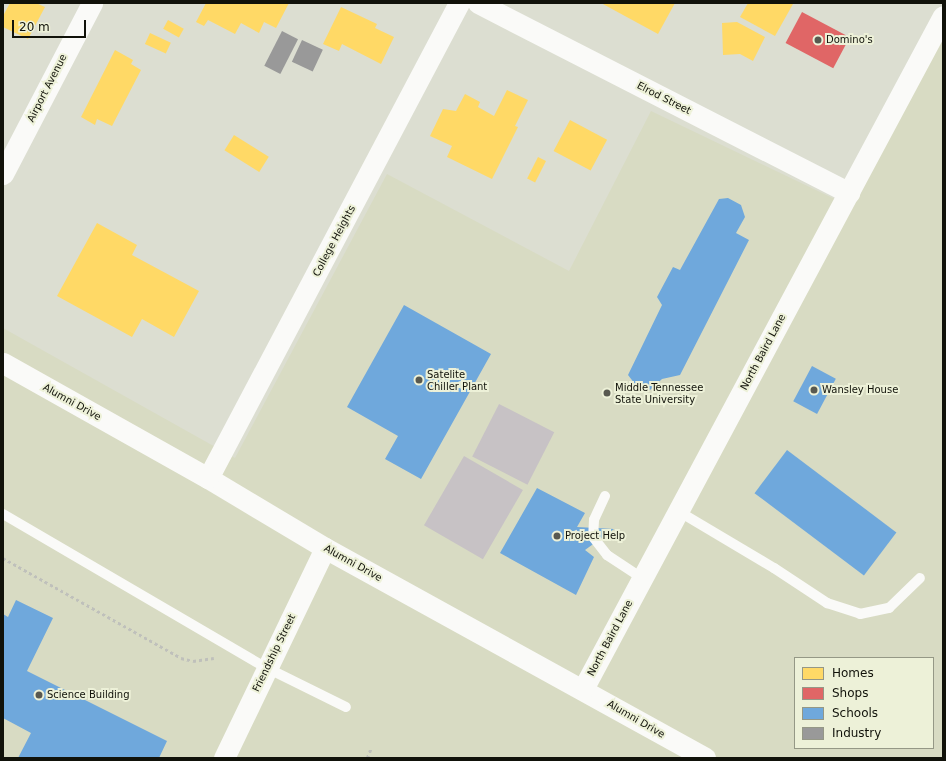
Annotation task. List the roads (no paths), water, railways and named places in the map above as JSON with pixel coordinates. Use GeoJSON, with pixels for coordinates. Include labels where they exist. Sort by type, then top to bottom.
{"type":"FeatureCollection","features":[{"type":"Feature","properties":{"kind":"street","name":"Airport Avenue"},"geometry":{"type":"LineString","coordinates":[[3,174],[92,3]]}},
{"type":"Feature","properties":{"kind":"street","name":"College Heights"},"geometry":{"type":"LineString","coordinates":[[208,478],[459,3]]}},
{"type":"Feature","properties":{"kind":"street","name":"Elrod Street"},"geometry":{"type":"LineString","coordinates":[[478,3],[849,193]]}},
{"type":"Feature","properties":{"kind":"street","name":"North Baird Lane"},"geometry":{"type":"LineString","coordinates":[[582,689],[943,16]]}},
{"type":"Feature","properties":{"kind":"street","name":"Alumni Drive"},"geometry":{"type":"LineString","coordinates":[[3,363],[208,478],[326,548],[705,758]]}},
{"type":"Feature","properties":{"kind":"street","name":"Friendship Street"},"geometry":{"type":"LineString","coordinates":[[224,758],[326,548]]}},
{"type":"Feature","properties":{"kind":"lane"},"geometry":{"type":"LineString","coordinates":[[605,496],[594,520],[593,537],[607,555],[642,578]]}},
{"type":"Feature","properties":{"kind":"lane"},"geometry":{"type":"LineString","coordinates":[[678,511],[774,568],[827,603],[860,614],[889,608],[920,578]]}},
{"type":"Feature","properties":{"kind":"lane"},"geometry":{"type":"LineString","coordinates":[[3,514],[267,668],[346,707]]}},
{"type":"Feature","properties":{"kind":"place","name":"Domino's"},"geometry":{"type":"Point","coordinates":[818,40]}},
{"type":"Feature","properties":{"kind":"place","name":"Satelite Chiller Plant"},"geometry":{"type":"Point","coordinates":[419,380]}},
{"type":"Feature","properties":{"kind":"place","name":"Wansley House"},"geometry":{"type":"Point","coordinates":[814,390]}},
{"type":"Feature","properties":{"kind":"place","name":"Middle Tennessee State University"},"geometry":{"type":"Point","coordinates":[607,393]}},
{"type":"Feature","properties":{"kind":"place","name":"Project Help"},"geometry":{"type":"Point","coordinates":[557,536]}},
{"type":"Feature","properties":{"kind":"place","name":"Science Building"},"geometry":{"type":"Point","coordinates":[39,695]}}]}
